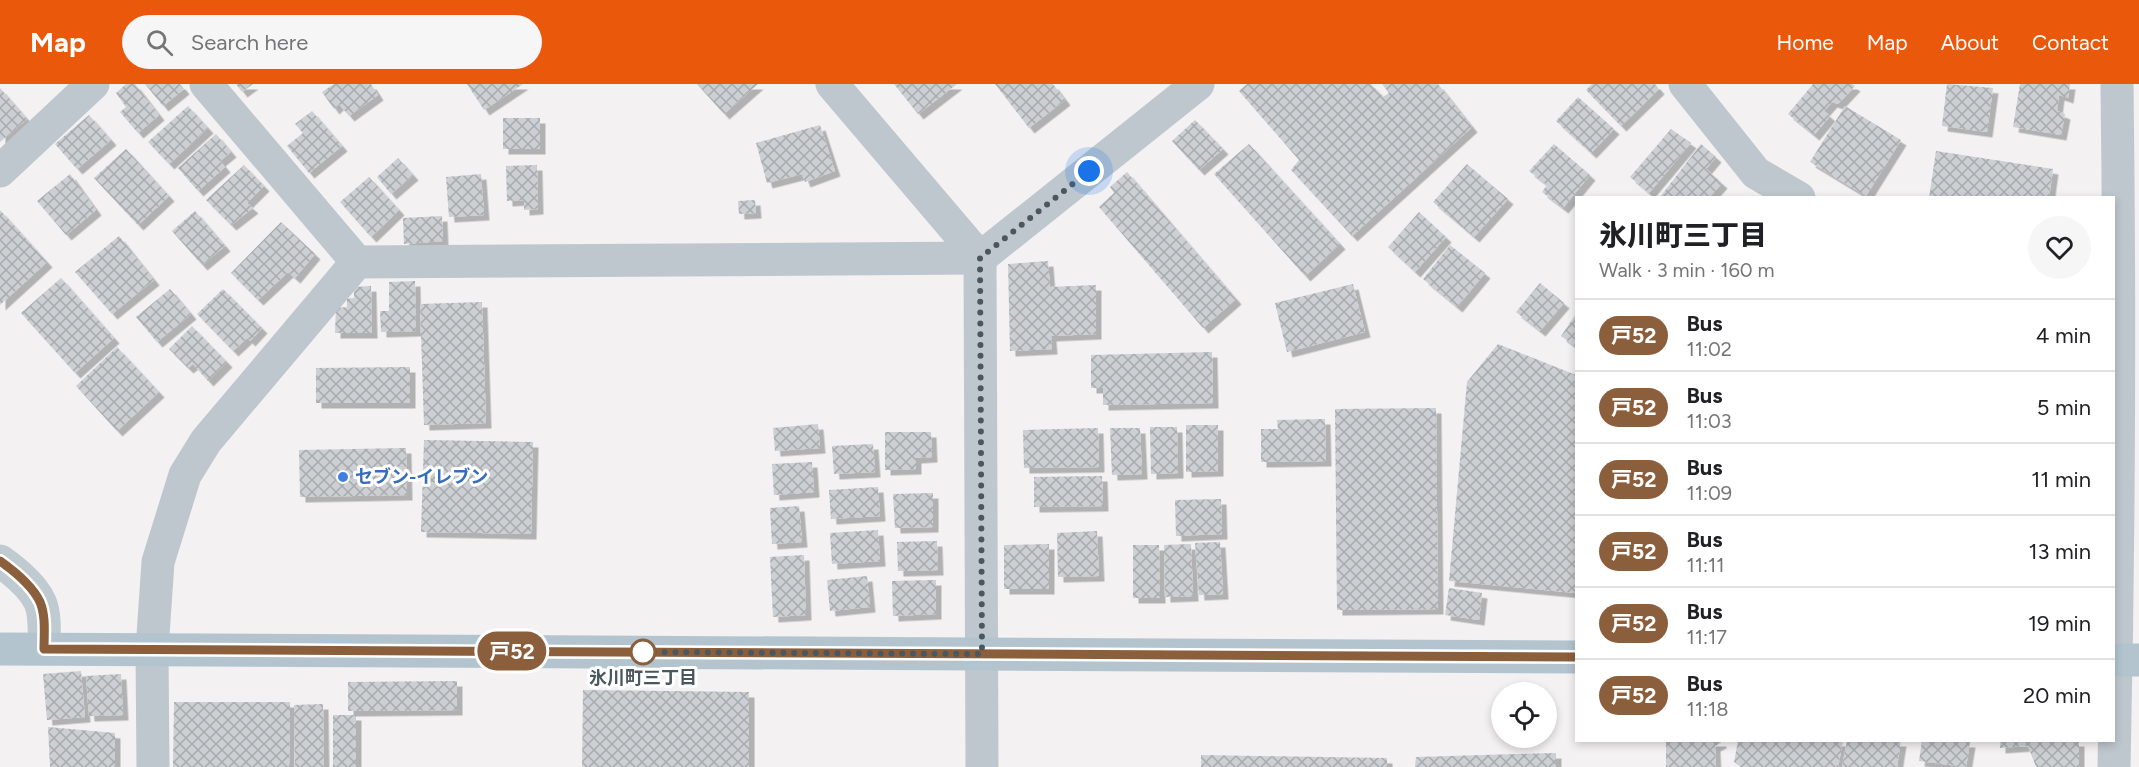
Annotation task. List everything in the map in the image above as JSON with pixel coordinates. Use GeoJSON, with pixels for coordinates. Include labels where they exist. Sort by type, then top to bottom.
{"type":"FeatureCollection","features":[{"type":"Feature","properties":{"kind":"main road"},"geometry":{"type":"LineString","coordinates":[[0,649],[1575,657]]}},
{"type":"Feature","properties":{"kind":"street"},"geometry":{"type":"LineString","coordinates":[[0,171],[93,84]]}},
{"type":"Feature","properties":{"kind":"street"},"geometry":{"type":"LineString","coordinates":[[206,84],[357,262]]}},
{"type":"Feature","properties":{"kind":"street"},"geometry":{"type":"LineString","coordinates":[[832,84],[980,258],[982,767]]}},
{"type":"Feature","properties":{"kind":"street"},"geometry":{"type":"LineString","coordinates":[[153,767],[152,650],[158,562],[184,475],[206,441],[357,262],[980,258],[1198,84]]}},
{"type":"Feature","properties":{"kind":"street"},"geometry":{"type":"LineString","coordinates":[[1685,84],[1756,173],[1796,196]]}},
{"type":"Feature","properties":{"kind":"street"},"geometry":{"type":"LineString","coordinates":[[2114,767],[2123,660],[2124,272],[2117,84]]}},
{"type":"Feature","properties":{"kind":"street"},"geometry":{"type":"LineString","coordinates":[[0,561],[16,572],[40,601],[44,618],[44,649]]}},
{"type":"Feature","properties":{"kind":"building"},"geometry":{"type":"Polygon","coordinates":[[[126,84],[135,84],[159,115],[138,133],[120,112],[126,107],[116,93],[126,84]]]}},
{"type":"Feature","properties":{"kind":"building"},"geometry":{"type":"Polygon","coordinates":[[[145,84],[180,84],[184,89],[163,106],[145,84]]]}},
{"type":"Feature","properties":{"kind":"building"},"geometry":{"type":"Polygon","coordinates":[[[236,84],[253,84],[242,92],[236,84]]]}},
{"type":"Feature","properties":{"kind":"building"},"geometry":{"type":"Polygon","coordinates":[[[334,84],[371,84],[378,95],[349,116],[339,104],[334,109],[322,92],[334,84]]]}},
{"type":"Feature","properties":{"kind":"building"},"geometry":{"type":"Polygon","coordinates":[[[467,84],[523,84],[484,110],[467,84]]]}},
{"type":"Feature","properties":{"kind":"building"},"geometry":{"type":"Polygon","coordinates":[[[697,84],[758,84],[724,114],[697,84]]]}},
{"type":"Feature","properties":{"kind":"building"},"geometry":{"type":"Polygon","coordinates":[[[894,84],[957,84],[918,114],[894,84]]]}},
{"type":"Feature","properties":{"kind":"building"},"geometry":{"type":"Polygon","coordinates":[[[995,84],[1053,84],[1065,100],[1029,128],[995,84]]]}},
{"type":"Feature","properties":{"kind":"building"},"geometry":{"type":"Polygon","coordinates":[[[1247,84],[1371,84],[1383,97],[1389,93],[1382,84],[1438,84],[1472,127],[1352,236],[1291,170],[1299,160],[1239,91],[1247,84]]]}},
{"type":"Feature","properties":{"kind":"building"},"geometry":{"type":"Polygon","coordinates":[[[1592,84],[1655,84],[1659,89],[1621,126],[1586,90],[1592,84]]]}},
{"type":"Feature","properties":{"kind":"building"},"geometry":{"type":"Polygon","coordinates":[[[1813,84],[1852,84],[1855,86],[1838,104],[1832,102],[1824,111],[1830,116],[1814,135],[1788,114],[1813,84]]]}},
{"type":"Feature","properties":{"kind":"building"},"geometry":{"type":"Polygon","coordinates":[[[1947,84],[1993,88],[1987,132],[1942,126],[1947,84]]]}},
{"type":"Feature","properties":{"kind":"building"},"geometry":{"type":"Polygon","coordinates":[[[2020,84],[2070,84],[2068,98],[2059,95],[2057,111],[2065,114],[2061,135],[2013,127],[2020,84]]]}},
{"type":"Feature","properties":{"kind":"building"},"geometry":{"type":"Polygon","coordinates":[[[0,88],[27,119],[0,142],[0,88]]]}},
{"type":"Feature","properties":{"kind":"building"},"geometry":{"type":"Polygon","coordinates":[[[1578,97],[1614,129],[1591,153],[1556,121],[1578,97]]]}},
{"type":"Feature","properties":{"kind":"building"},"geometry":{"type":"Polygon","coordinates":[[[188,106],[208,128],[169,164],[148,142],[188,106]]]}},
{"type":"Feature","properties":{"kind":"building"},"geometry":{"type":"Polygon","coordinates":[[[1845,106],[1901,140],[1866,196],[1810,162],[1845,106]]]}},
{"type":"Feature","properties":{"kind":"building"},"geometry":{"type":"Polygon","coordinates":[[[312,111],[342,146],[309,173],[287,146],[303,133],[295,124],[312,111]]]}},
{"type":"Feature","properties":{"kind":"building"},"geometry":{"type":"Polygon","coordinates":[[[89,115],[111,140],[77,169],[55,144],[89,115]]]}},
{"type":"Feature","properties":{"kind":"building"},"geometry":{"type":"Polygon","coordinates":[[[503,118],[540,118],[540,149],[503,149],[503,118]]]}},
{"type":"Feature","properties":{"kind":"building"},"geometry":{"type":"Polygon","coordinates":[[[1195,120],[1223,149],[1199,170],[1172,141],[1195,120]]]}},
{"type":"Feature","properties":{"kind":"building"},"geometry":{"type":"Polygon","coordinates":[[[820,125],[835,171],[805,182],[802,174],[767,183],[756,143],[820,125]]]}},
{"type":"Feature","properties":{"kind":"building"},"geometry":{"type":"Polygon","coordinates":[[[1671,129],[1691,143],[1649,193],[1630,177],[1671,129]]]}},
{"type":"Feature","properties":{"kind":"building"},"geometry":{"type":"Polygon","coordinates":[[[216,134],[231,152],[220,161],[225,167],[198,191],[178,168],[216,134]]]}},
{"type":"Feature","properties":{"kind":"building"},"geometry":{"type":"Polygon","coordinates":[[[1249,144],[1340,244],[1305,276],[1214,174],[1249,144]]]}},
{"type":"Feature","properties":{"kind":"building"},"geometry":{"type":"Polygon","coordinates":[[[1554,144],[1590,175],[1563,208],[1542,192],[1547,185],[1529,171],[1554,144]]]}},
{"type":"Feature","properties":{"kind":"building"},"geometry":{"type":"Polygon","coordinates":[[[1701,144],[1716,157],[1706,169],[1722,183],[1711,196],[1661,196],[1701,144]]]}},
{"type":"Feature","properties":{"kind":"building"},"geometry":{"type":"Polygon","coordinates":[[[126,149],[169,196],[138,225],[94,178],[126,149]]]}},
{"type":"Feature","properties":{"kind":"building"},"geometry":{"type":"Polygon","coordinates":[[[1936,151],[2053,169],[2049,196],[1929,196],[1936,151]]]}},
{"type":"Feature","properties":{"kind":"building"},"geometry":{"type":"Polygon","coordinates":[[[398,158],[413,175],[391,194],[377,177],[398,158]]]}},
{"type":"Feature","properties":{"kind":"building"},"geometry":{"type":"Polygon","coordinates":[[[1467,164],[1508,199],[1474,237],[1433,202],[1467,164]]]}},
{"type":"Feature","properties":{"kind":"building"},"geometry":{"type":"Polygon","coordinates":[[[244,165],[264,186],[247,203],[253,208],[231,225],[206,200],[244,165]]]}},
{"type":"Feature","properties":{"kind":"building"},"geometry":{"type":"Polygon","coordinates":[[[537,165],[538,209],[524,210],[524,200],[507,201],[506,166],[537,165]]]}},
{"type":"Feature","properties":{"kind":"building"},"geometry":{"type":"Polygon","coordinates":[[[1127,172],[1236,299],[1203,328],[1099,207],[1114,193],[1110,187],[1127,172]]]}},
{"type":"Feature","properties":{"kind":"building"},"geometry":{"type":"Polygon","coordinates":[[[70,174],[96,210],[66,235],[37,201],[70,174]]]}},
{"type":"Feature","properties":{"kind":"building"},"geometry":{"type":"Polygon","coordinates":[[[481,174],[484,215],[449,217],[446,177],[481,174]]]}},
{"type":"Feature","properties":{"kind":"building"},"geometry":{"type":"Polygon","coordinates":[[[369,177],[399,210],[371,237],[340,202],[369,177]]]}},
{"type":"Feature","properties":{"kind":"building"},"geometry":{"type":"Polygon","coordinates":[[[755,200],[756,213],[739,214],[738,201],[755,200]]]}},
{"type":"Feature","properties":{"kind":"building"},"geometry":{"type":"Polygon","coordinates":[[[0,210],[47,262],[0,305],[0,210]]]}},
{"type":"Feature","properties":{"kind":"building"},"geometry":{"type":"Polygon","coordinates":[[[195,211],[225,246],[202,265],[172,231],[195,211]]]}},
{"type":"Feature","properties":{"kind":"building"},"geometry":{"type":"Polygon","coordinates":[[[1419,212],[1446,237],[1415,272],[1388,247],[1419,212]]]}},
{"type":"Feature","properties":{"kind":"building"},"geometry":{"type":"Polygon","coordinates":[[[442,216],[443,241],[404,244],[403,218],[442,216]]]}},
{"type":"Feature","properties":{"kind":"building"},"geometry":{"type":"Polygon","coordinates":[[[281,222],[315,254],[295,278],[288,272],[258,300],[231,273],[281,222]]]}},
{"type":"Feature","properties":{"kind":"building"},"geometry":{"type":"Polygon","coordinates":[[[119,236],[154,280],[112,314],[75,272],[119,236]]]}},
{"type":"Feature","properties":{"kind":"building"},"geometry":{"type":"Polygon","coordinates":[[[1450,245],[1485,273],[1457,307],[1423,279],[1450,245]]]}},
{"type":"Feature","properties":{"kind":"building"},"geometry":{"type":"Polygon","coordinates":[[[1048,261],[1050,287],[1096,285],[1096,334],[1051,336],[1052,349],[1010,351],[1008,264],[1048,261]]]}},
{"type":"Feature","properties":{"kind":"building"},"geometry":{"type":"Polygon","coordinates":[[[61,278],[114,338],[75,373],[21,313],[61,278]]]}},
{"type":"Feature","properties":{"kind":"building"},"geometry":{"type":"Polygon","coordinates":[[[415,281],[416,331],[381,332],[380,311],[389,311],[389,282],[415,281]]]}},
{"type":"Feature","properties":{"kind":"building"},"geometry":{"type":"Polygon","coordinates":[[[1540,283],[1564,303],[1540,331],[1516,312],[1540,283]]]}},
{"type":"Feature","properties":{"kind":"building"},"geometry":{"type":"Polygon","coordinates":[[[1353,284],[1365,332],[1287,352],[1275,303],[1353,284]]]}},
{"type":"Feature","properties":{"kind":"building"},"geometry":{"type":"Polygon","coordinates":[[[371,286],[372,333],[335,333],[336,308],[347,307],[347,299],[354,298],[354,287],[371,286]]]}},
{"type":"Feature","properties":{"kind":"building"},"geometry":{"type":"Polygon","coordinates":[[[170,289],[191,314],[157,342],[136,317],[170,289]]]}},
{"type":"Feature","properties":{"kind":"building"},"geometry":{"type":"Polygon","coordinates":[[[223,289],[262,328],[250,341],[247,338],[233,351],[197,314],[223,289]]]}},
{"type":"Feature","properties":{"kind":"building"},"geometry":{"type":"Polygon","coordinates":[[[482,302],[486,423],[424,425],[420,304],[482,302]]]}},
{"type":"Feature","properties":{"kind":"building"},"geometry":{"type":"Polygon","coordinates":[[[1575,315],[1575,346],[1561,336],[1575,315]]]}},
{"type":"Feature","properties":{"kind":"building"},"geometry":{"type":"Polygon","coordinates":[[[192,326],[227,362],[208,381],[193,364],[188,368],[169,349],[192,326]]]}},
{"type":"Feature","properties":{"kind":"building"},"geometry":{"type":"Polygon","coordinates":[[[1498,344],[1575,375],[1575,593],[1449,581],[1467,382],[1498,344]]]}},
{"type":"Feature","properties":{"kind":"building"},"geometry":{"type":"Polygon","coordinates":[[[117,347],[159,392],[117,431],[76,386],[117,347]]]}},
{"type":"Feature","properties":{"kind":"building"},"geometry":{"type":"Polygon","coordinates":[[[1212,352],[1213,403],[1103,405],[1103,388],[1091,388],[1091,355],[1212,352]]]}},
{"type":"Feature","properties":{"kind":"building"},"geometry":{"type":"Polygon","coordinates":[[[410,367],[410,403],[316,403],[316,368],[410,367]]]}},
{"type":"Feature","properties":{"kind":"building"},"geometry":{"type":"Polygon","coordinates":[[[1436,408],[1438,609],[1337,610],[1335,409],[1436,408]]]}},
{"type":"Feature","properties":{"kind":"building"},"geometry":{"type":"Polygon","coordinates":[[[1325,419],[1326,461],[1261,462],[1261,429],[1278,429],[1277,420],[1325,419]]]}},
{"type":"Feature","properties":{"kind":"building"},"geometry":{"type":"Polygon","coordinates":[[[818,424],[820,448],[775,451],[773,428],[818,424]]]}},
{"type":"Feature","properties":{"kind":"building"},"geometry":{"type":"Polygon","coordinates":[[[1186,425],[1218,425],[1218,471],[1186,472],[1186,425]]]}},
{"type":"Feature","properties":{"kind":"building"},"geometry":{"type":"Polygon","coordinates":[[[1150,427],[1177,427],[1178,473],[1151,474],[1150,427]]]}},
{"type":"Feature","properties":{"kind":"building"},"geometry":{"type":"Polygon","coordinates":[[[1098,428],[1099,467],[1024,468],[1023,430],[1098,428]]]}},
{"type":"Feature","properties":{"kind":"building"},"geometry":{"type":"Polygon","coordinates":[[[1110,428],[1140,428],[1142,474],[1112,475],[1110,428]]]}},
{"type":"Feature","properties":{"kind":"building"},"geometry":{"type":"Polygon","coordinates":[[[885,432],[931,432],[932,457],[916,458],[916,469],[885,470],[885,432]]]}},
{"type":"Feature","properties":{"kind":"building"},"geometry":{"type":"Polygon","coordinates":[[[424,440],[533,442],[531,534],[421,532],[424,440]]]}},
{"type":"Feature","properties":{"kind":"building"},"geometry":{"type":"Polygon","coordinates":[[[873,444],[875,472],[834,474],[832,446],[873,444]]]}},
{"type":"Feature","properties":{"kind":"building"},"geometry":{"type":"Polygon","coordinates":[[[406,448],[407,495],[300,497],[299,450],[406,448]]]}},
{"type":"Feature","properties":{"kind":"building"},"geometry":{"type":"Polygon","coordinates":[[[812,462],[814,492],[774,495],[772,464],[812,462]]]}},
{"type":"Feature","properties":{"kind":"building"},"geometry":{"type":"Polygon","coordinates":[[[1102,476],[1103,506],[1034,507],[1034,477],[1102,476]]]}},
{"type":"Feature","properties":{"kind":"building"},"geometry":{"type":"Polygon","coordinates":[[[878,487],[880,516],[831,519],[829,490],[878,487]]]}},
{"type":"Feature","properties":{"kind":"building"},"geometry":{"type":"Polygon","coordinates":[[[933,493],[933,527],[895,528],[893,494],[933,493]]]}},
{"type":"Feature","properties":{"kind":"building"},"geometry":{"type":"Polygon","coordinates":[[[1221,499],[1222,534],[1176,536],[1175,500],[1221,499]]]}},
{"type":"Feature","properties":{"kind":"building"},"geometry":{"type":"Polygon","coordinates":[[[799,506],[802,542],[772,544],[770,508],[799,506]]]}},
{"type":"Feature","properties":{"kind":"building"},"geometry":{"type":"Polygon","coordinates":[[[878,530],[880,561],[832,564],[830,533],[878,530]]]}},
{"type":"Feature","properties":{"kind":"building"},"geometry":{"type":"Polygon","coordinates":[[[1097,531],[1099,576],[1058,577],[1057,533],[1097,531]]]}},
{"type":"Feature","properties":{"kind":"building"},"geometry":{"type":"Polygon","coordinates":[[[937,541],[938,570],[898,571],[897,542],[937,541]]]}},
{"type":"Feature","properties":{"kind":"building"},"geometry":{"type":"Polygon","coordinates":[[[1220,542],[1223,594],[1199,595],[1195,543],[1220,542]]]}},
{"type":"Feature","properties":{"kind":"building"},"geometry":{"type":"Polygon","coordinates":[[[1049,544],[1049,589],[1004,589],[1004,545],[1049,544]]]}},
{"type":"Feature","properties":{"kind":"building"},"geometry":{"type":"Polygon","coordinates":[[[1191,544],[1193,596],[1165,597],[1164,545],[1191,544]]]}},
{"type":"Feature","properties":{"kind":"building"},"geometry":{"type":"Polygon","coordinates":[[[1133,545],[1159,545],[1160,598],[1133,598],[1133,545]]]}},
{"type":"Feature","properties":{"kind":"building"},"geometry":{"type":"Polygon","coordinates":[[[804,555],[806,615],[773,617],[770,557],[804,555]]]}},
{"type":"Feature","properties":{"kind":"building"},"geometry":{"type":"Polygon","coordinates":[[[867,576],[870,607],[830,611],[827,580],[867,576]]]}},
{"type":"Feature","properties":{"kind":"building"},"geometry":{"type":"Polygon","coordinates":[[[936,580],[936,614],[893,616],[892,581],[936,580]]]}},
{"type":"Feature","properties":{"kind":"building"},"geometry":{"type":"Polygon","coordinates":[[[1449,588],[1482,593],[1479,620],[1445,615],[1449,588]]]}},
{"type":"Feature","properties":{"kind":"building"},"geometry":{"type":"Polygon","coordinates":[[[81,671],[85,717],[47,720],[43,674],[81,671]]]}},
{"type":"Feature","properties":{"kind":"building"},"geometry":{"type":"Polygon","coordinates":[[[121,674],[123,715],[89,716],[86,676],[121,674]]]}},
{"type":"Feature","properties":{"kind":"building"},"geometry":{"type":"Polygon","coordinates":[[[457,681],[457,710],[348,711],[348,682],[457,681]]]}},
{"type":"Feature","properties":{"kind":"building"},"geometry":{"type":"Polygon","coordinates":[[[583,690],[749,692],[749,767],[582,767],[583,690]]]}},
{"type":"Feature","properties":{"kind":"building"},"geometry":{"type":"Polygon","coordinates":[[[174,702],[290,702],[289,767],[173,767],[174,702]]]}},
{"type":"Feature","properties":{"kind":"building"},"geometry":{"type":"Polygon","coordinates":[[[323,704],[324,767],[295,767],[294,705],[323,704]]]}},
{"type":"Feature","properties":{"kind":"building"},"geometry":{"type":"Polygon","coordinates":[[[333,715],[356,715],[356,767],[333,767],[333,715]]]}},
{"type":"Feature","properties":{"kind":"building"},"geometry":{"type":"Polygon","coordinates":[[[48,727],[115,733],[115,767],[50,767],[48,727]]]}},
{"type":"Feature","properties":{"kind":"building"},"geometry":{"type":"Polygon","coordinates":[[[1666,742],[1721,742],[1715,746],[1716,767],[1666,767],[1666,742]]]}},
{"type":"Feature","properties":{"kind":"building"},"geometry":{"type":"Polygon","coordinates":[[[1738,742],[1843,742],[1838,767],[1741,767],[1734,762],[1738,742]]]}},
{"type":"Feature","properties":{"kind":"building"},"geometry":{"type":"Polygon","coordinates":[[[1847,742],[1901,742],[1897,767],[1842,767],[1847,742]]]}},
{"type":"Feature","properties":{"kind":"building"},"geometry":{"type":"Polygon","coordinates":[[[1922,742],[1970,742],[1966,767],[1919,761],[1922,742]]]}},
{"type":"Feature","properties":{"kind":"building"},"geometry":{"type":"Polygon","coordinates":[[[2000,742],[2079,742],[2079,767],[2036,767],[2028,746],[2000,748],[2000,742]]]}},
{"type":"Feature","properties":{"kind":"building"},"geometry":{"type":"Polygon","coordinates":[[[1556,753],[1556,767],[1415,767],[1416,757],[1556,753]]]}},
{"type":"Feature","properties":{"kind":"building"},"geometry":{"type":"Polygon","coordinates":[[[1201,755],[1387,758],[1387,767],[1201,767],[1201,755]]]}},
{"type":"Feature","properties":{"kind":"bus line","name":"戸52"},"geometry":{"type":"LineString","coordinates":[[0,561],[16,572],[40,601],[44,618],[44,649],[1575,657]]}},
{"type":"Feature","properties":{"kind":"place","name":"セブン-イレブン"},"geometry":{"type":"Point","coordinates":[343,477]}},
{"type":"Feature","properties":{"kind":"place","name":"氷川町三丁目"},"geometry":{"type":"Point","coordinates":[643,652]}},
{"type":"Feature","properties":{"kind":"route"},"geometry":{"type":"LineString","coordinates":[[643,652],[982,654],[980,258],[1089,171]]}}]}
